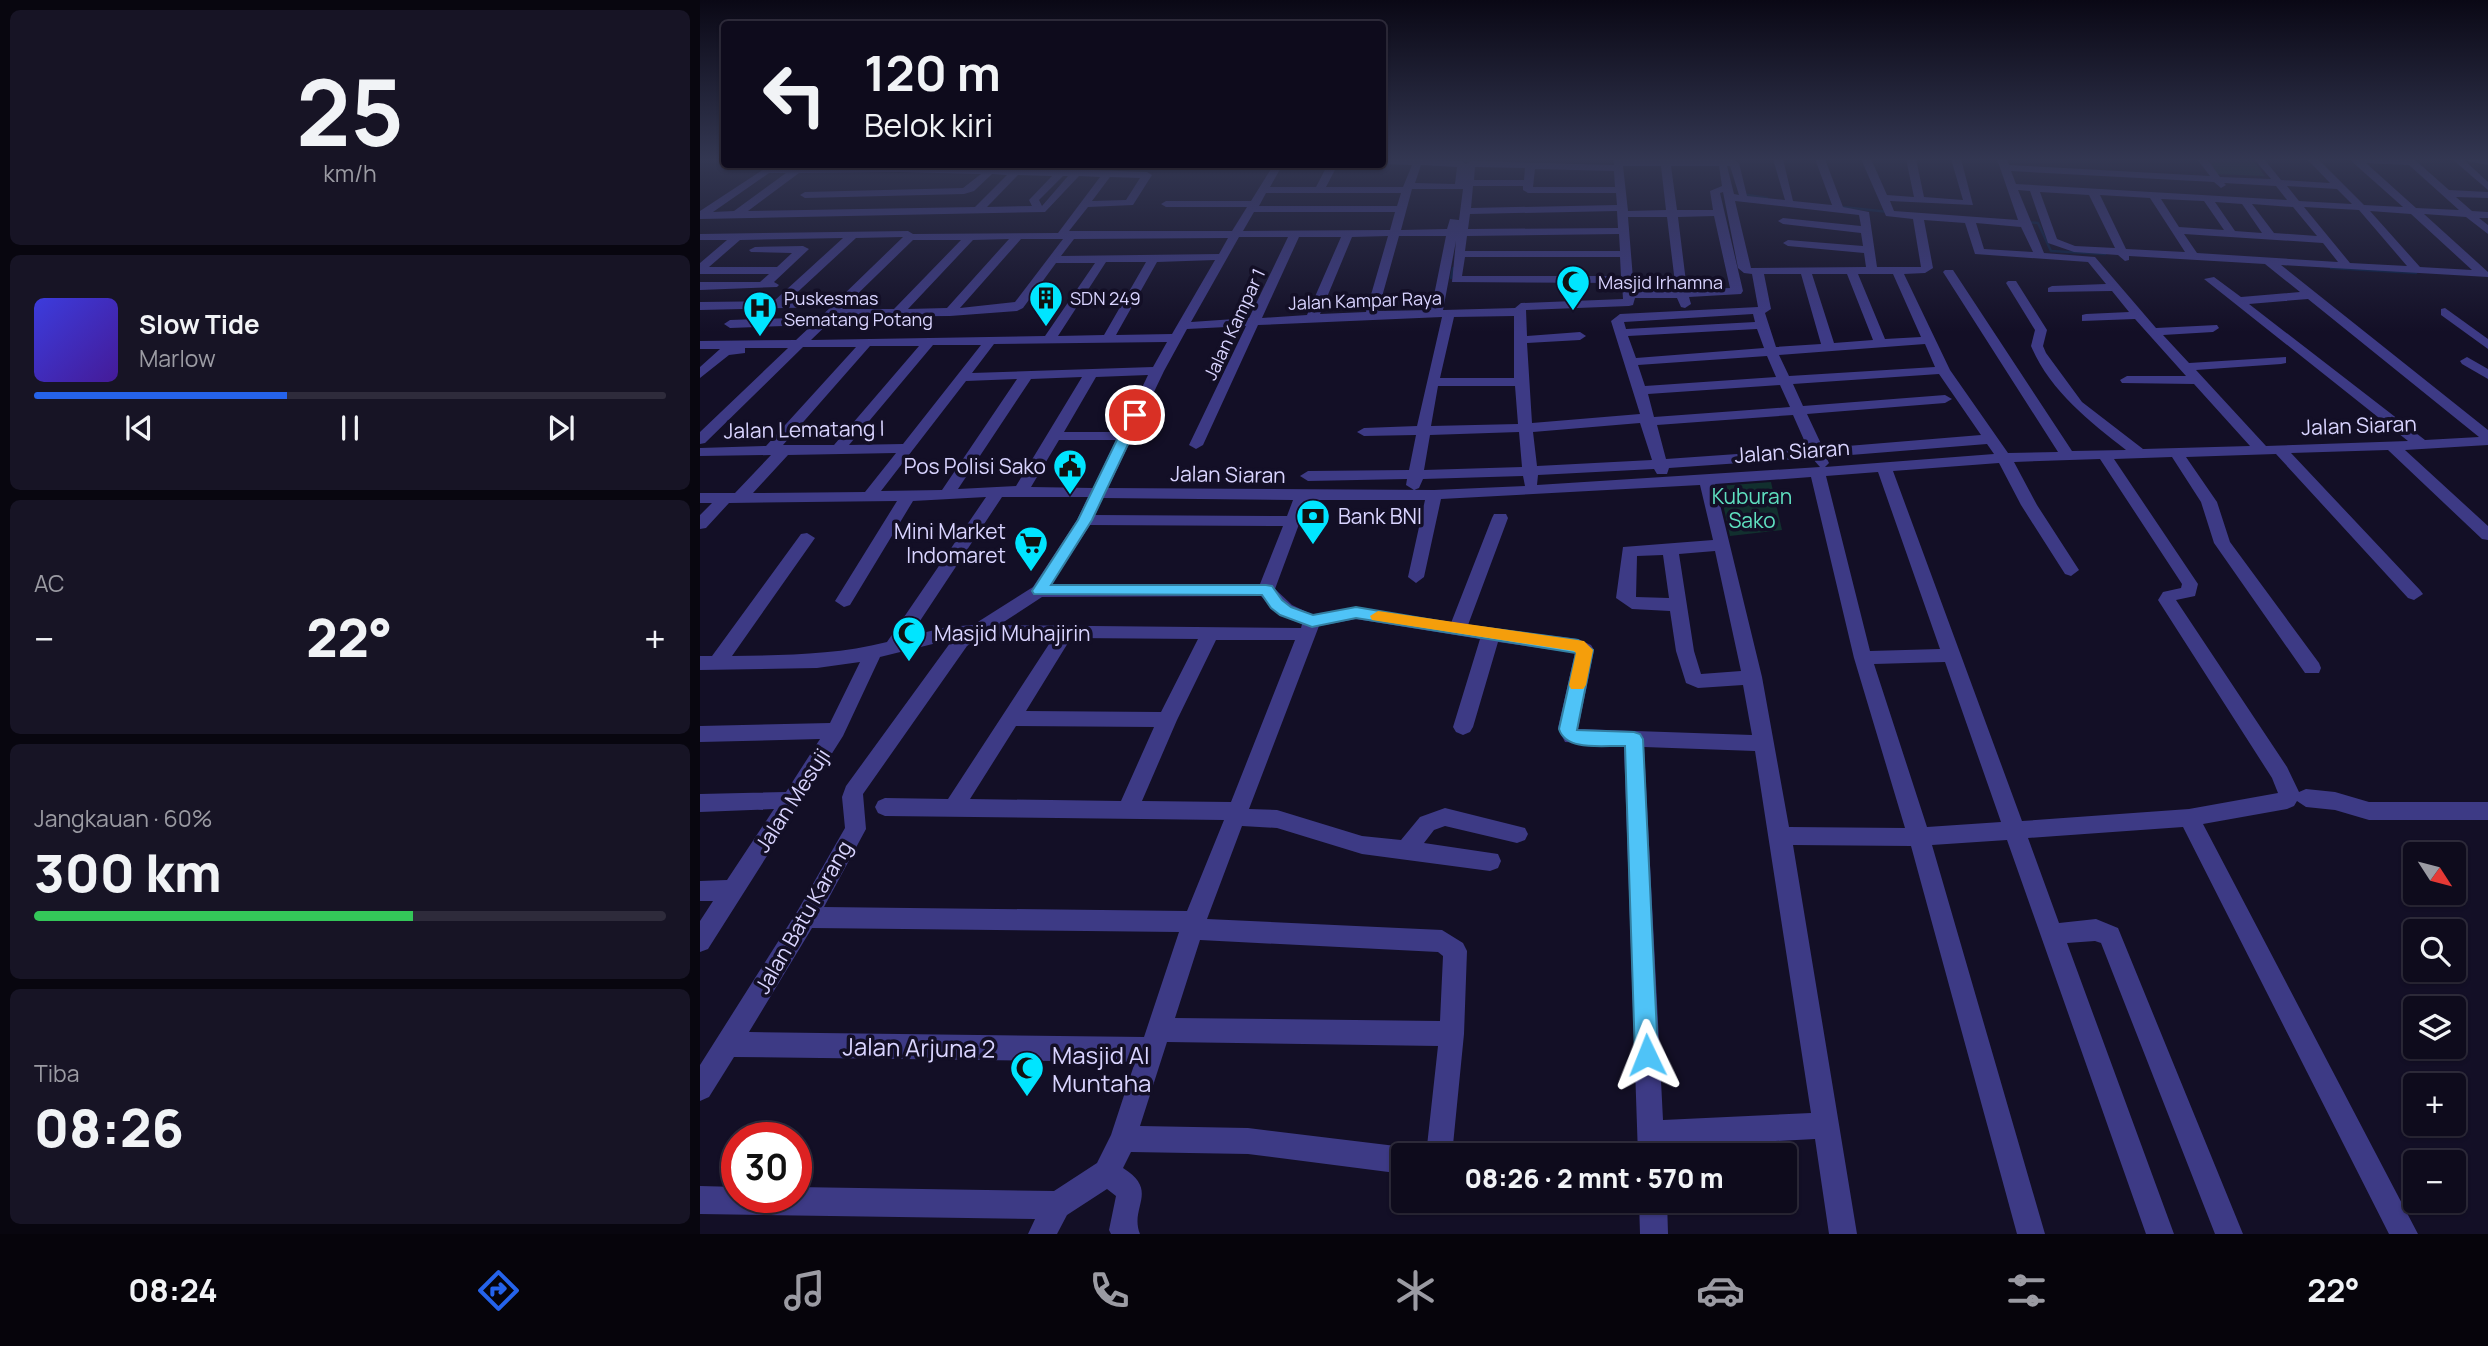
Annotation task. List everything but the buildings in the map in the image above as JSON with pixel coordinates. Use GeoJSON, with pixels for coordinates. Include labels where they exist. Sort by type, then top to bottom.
{"type":"FeatureCollection","features":[{"type":"Feature","properties":{"kind":"street"},"geometry":{"type":"LineString","coordinates":[[702,237],[733,217]]}},
{"type":"Feature","properties":{"kind":"street"},"geometry":{"type":"LineString","coordinates":[[700,270],[744,236],[776,217]]}},
{"type":"Feature","properties":{"kind":"street"},"geometry":{"type":"LineString","coordinates":[[700,440],[926,217]]}},
{"type":"Feature","properties":{"kind":"street"},"geometry":{"type":"LineString","coordinates":[[700,345],[794,347],[866,343],[949,327],[1019,305],[1052,260],[1074,217]]}},
{"type":"Feature","properties":{"kind":"street","name":"Jalan Batu Karang"},"geometry":{"type":"LineString","coordinates":[[700,1088],[806,917],[855,829],[857,821],[853,792],[949,654],[974,631],[1040,591],[1085,520],[1157,371],[1247,217]]}},
{"type":"Feature","properties":{"kind":"street"},"geometry":{"type":"LineString","coordinates":[[1371,315],[1401,217]]}},
{"type":"Feature","properties":{"kind":"street"},"geometry":{"type":"LineString","coordinates":[[1456,280],[1454,261],[1458,217]]}},
{"type":"Feature","properties":{"kind":"street"},"geometry":{"type":"LineString","coordinates":[[1458,232],[1464,217]]}},
{"type":"Feature","properties":{"kind":"street"},"geometry":{"type":"LineString","coordinates":[[1623,217],[1629,295],[1761,289]]}},
{"type":"Feature","properties":{"kind":"street"},"geometry":{"type":"LineString","coordinates":[[1673,217],[1682,294],[1688,314]]}},
{"type":"Feature","properties":{"kind":"street"},"geometry":{"type":"LineString","coordinates":[[1720,217],[1737,291]]}},
{"type":"Feature","properties":{"kind":"street"},"geometry":{"type":"LineString","coordinates":[[1734,217],[1744,268],[1757,270],[1926,269],[1918,217],[2025,222]]}},
{"type":"Feature","properties":{"kind":"street"},"geometry":{"type":"LineString","coordinates":[[1781,217],[1788,243],[1829,345]]}},
{"type":"Feature","properties":{"kind":"street"},"geometry":{"type":"LineString","coordinates":[[1865,217],[1872,270]]}},
{"type":"Feature","properties":{"kind":"street"},"geometry":{"type":"LineString","coordinates":[[2023,217],[2040,256]]}},
{"type":"Feature","properties":{"kind":"street"},"geometry":{"type":"LineString","coordinates":[[2044,217],[2052,241],[2074,249],[2167,264]]}},
{"type":"Feature","properties":{"kind":"street"},"geometry":{"type":"LineString","coordinates":[[2105,217],[2125,256]]}},
{"type":"Feature","properties":{"kind":"street"},"geometry":{"type":"LineString","coordinates":[[2170,217],[2193,256]]}},
{"type":"Feature","properties":{"kind":"street"},"geometry":{"type":"LineString","coordinates":[[2220,217],[2232,234]]}},
{"type":"Feature","properties":{"kind":"street"},"geometry":{"type":"LineString","coordinates":[[2253,217],[2270,236]]}},
{"type":"Feature","properties":{"kind":"street"},"geometry":{"type":"LineString","coordinates":[[2306,217],[2347,266]]}},
{"type":"Feature","properties":{"kind":"street"},"geometry":{"type":"LineString","coordinates":[[2370,217],[2416,269]]}},
{"type":"Feature","properties":{"kind":"street"},"geometry":{"type":"LineString","coordinates":[[2420,217],[2484,276]]}},
{"type":"Feature","properties":{"kind":"street"},"geometry":{"type":"LineString","coordinates":[[2471,217],[2488,231]]}},
{"type":"Feature","properties":{"kind":"street"},"geometry":{"type":"LineString","coordinates":[[1783,221],[1867,230]]}},
{"type":"Feature","properties":{"kind":"street"},"geometry":{"type":"LineString","coordinates":[[1970,221],[1979,252],[2091,259],[2193,256],[2270,263],[2416,269],[2484,276]]}},
{"type":"Feature","properties":{"kind":"street"},"geometry":{"type":"LineString","coordinates":[[702,237],[1624,230]]}},
{"type":"Feature","properties":{"kind":"street"},"geometry":{"type":"LineString","coordinates":[[2176,230],[2323,240]]}},
{"type":"Feature","properties":{"kind":"street","name":"Jalan Kampar 1"},"geometry":{"type":"LineString","coordinates":[[1196,445],[1296,232]]}},
{"type":"Feature","properties":{"kind":"street"},"geometry":{"type":"LineString","coordinates":[[1312,318],[1348,232]]}},
{"type":"Feature","properties":{"kind":"street"},"geometry":{"type":"LineString","coordinates":[[778,304],[853,235]]}},
{"type":"Feature","properties":{"kind":"street"},"geometry":{"type":"LineString","coordinates":[[839,448],[949,327],[1019,235]]}},
{"type":"Feature","properties":{"kind":"street"},"geometry":{"type":"LineString","coordinates":[[731,270],[773,236]]}},
{"type":"Feature","properties":{"kind":"street"},"geometry":{"type":"LineString","coordinates":[[898,312],[971,236]]}},
{"type":"Feature","properties":{"kind":"street"},"geometry":{"type":"LineString","coordinates":[[1788,243],[1870,250]]}},
{"type":"Feature","properties":{"kind":"street"},"geometry":{"type":"LineString","coordinates":[[763,285],[803,249]]}},
{"type":"Feature","properties":{"kind":"street"},"geometry":{"type":"LineString","coordinates":[[755,250],[837,249]]}},
{"type":"Feature","properties":{"kind":"street"},"geometry":{"type":"LineString","coordinates":[[1454,261],[1627,254]]}},
{"type":"Feature","properties":{"kind":"street"},"geometry":{"type":"LineString","coordinates":[[1052,260],[1222,257]]}},
{"type":"Feature","properties":{"kind":"street"},"geometry":{"type":"LineString","coordinates":[[2465,258],[2488,259]]}},
{"type":"Feature","properties":{"kind":"street"},"geometry":{"type":"LineString","coordinates":[[1049,340],[1103,259]]}},
{"type":"Feature","properties":{"kind":"street"},"geometry":{"type":"LineString","coordinates":[[1108,339],[1153,259]]}},
{"type":"Feature","properties":{"kind":"street"},"geometry":{"type":"LineString","coordinates":[[2091,259],[2137,315],[2197,380],[2270,449],[2414,594]]}},
{"type":"Feature","properties":{"kind":"street"},"geometry":{"type":"LineString","coordinates":[[1412,495],[1443,314],[1443,280],[1454,261]]}},
{"type":"Feature","properties":{"kind":"street"},"geometry":{"type":"LineString","coordinates":[[2270,263],[2488,439]]}},
{"type":"Feature","properties":{"kind":"street"},"geometry":{"type":"LineString","coordinates":[[700,270],[779,270]]}},
{"type":"Feature","properties":{"kind":"street"},"geometry":{"type":"LineString","coordinates":[[1757,270],[1765,309],[1759,318]]}},
{"type":"Feature","properties":{"kind":"street"},"geometry":{"type":"LineString","coordinates":[[1851,270],[1880,342]]}},
{"type":"Feature","properties":{"kind":"street"},"geometry":{"type":"LineString","coordinates":[[1897,270],[1943,370],[2004,458],[2029,505],[2071,570]]}},
{"type":"Feature","properties":{"kind":"street"},"geometry":{"type":"LineString","coordinates":[[1949,272],[2067,455]]}},
{"type":"Feature","properties":{"kind":"street"},"geometry":{"type":"LineString","coordinates":[[1443,280],[1628,279]]}},
{"type":"Feature","properties":{"kind":"street"},"geometry":{"type":"LineString","coordinates":[[2210,279],[2421,444]]}},
{"type":"Feature","properties":{"kind":"street"},"geometry":{"type":"LineString","coordinates":[[2012,283],[2040,330],[2037,346],[2040,353],[2077,405],[2139,453]]}},
{"type":"Feature","properties":{"kind":"street"},"geometry":{"type":"LineString","coordinates":[[700,286],[801,284]]}},
{"type":"Feature","properties":{"kind":"street"},"geometry":{"type":"LineString","coordinates":[[2052,290],[2113,287]]}},
{"type":"Feature","properties":{"kind":"street","name":"Jalan Kampar Raya"},"geometry":{"type":"LineString","coordinates":[[949,327],[990,341],[1108,339],[1312,318],[1520,312],[1521,307],[1628,303],[1629,295]]}},
{"type":"Feature","properties":{"kind":"street"},"geometry":{"type":"LineString","coordinates":[[2238,301],[2310,296]]}},
{"type":"Feature","properties":{"kind":"street"},"geometry":{"type":"LineString","coordinates":[[700,306],[840,303]]}},
{"type":"Feature","properties":{"kind":"street"},"geometry":{"type":"LineString","coordinates":[[730,324],[898,312],[949,327]]}},
{"type":"Feature","properties":{"kind":"street"},"geometry":{"type":"LineString","coordinates":[[1520,312],[1521,382],[1531,490]]}},
{"type":"Feature","properties":{"kind":"street"},"geometry":{"type":"LineString","coordinates":[[2445,312],[2488,345]]}},
{"type":"Feature","properties":{"kind":"street"},"geometry":{"type":"LineString","coordinates":[[1665,483],[1640,390],[1617,321],[1620,318],[1688,314],[1759,318]]}},
{"type":"Feature","properties":{"kind":"street"},"geometry":{"type":"LineString","coordinates":[[2086,318],[2137,315]]}},
{"type":"Feature","properties":{"kind":"street"},"geometry":{"type":"LineString","coordinates":[[1620,333],[1759,318]]}},
{"type":"Feature","properties":{"kind":"street"},"geometry":{"type":"LineString","coordinates":[[1759,318],[1820,465],[1863,658],[1919,837],[2031,1234]]}},
{"type":"Feature","properties":{"kind":"street"},"geometry":{"type":"LineString","coordinates":[[2153,332],[2213,328]]}},
{"type":"Feature","properties":{"kind":"street"},"geometry":{"type":"LineString","coordinates":[[1519,340],[1580,336]]}},
{"type":"Feature","properties":{"kind":"street"},"geometry":{"type":"LineString","coordinates":[[1631,362],[1829,345],[1930,340]]}},
{"type":"Feature","properties":{"kind":"street"},"geometry":{"type":"LineString","coordinates":[[870,496],[990,341]]}},
{"type":"Feature","properties":{"kind":"street"},"geometry":{"type":"LineString","coordinates":[[700,524],[732,498],[778,450],[866,343]]}},
{"type":"Feature","properties":{"kind":"street"},"geometry":{"type":"LineString","coordinates":[[700,373],[725,351],[748,347]]}},
{"type":"Feature","properties":{"kind":"street"},"geometry":{"type":"LineString","coordinates":[[2187,367],[2281,359]]}},
{"type":"Feature","properties":{"kind":"street"},"geometry":{"type":"LineString","coordinates":[[2467,361],[2488,375]]}},
{"type":"Feature","properties":{"kind":"street"},"geometry":{"type":"LineString","coordinates":[[1640,390],[1943,370]]}},
{"type":"Feature","properties":{"kind":"street"},"geometry":{"type":"LineString","coordinates":[[960,377],[1157,371]]}},
{"type":"Feature","properties":{"kind":"street"},"geometry":{"type":"LineString","coordinates":[[1021,491],[1091,374]]}},
{"type":"Feature","properties":{"kind":"street"},"geometry":{"type":"LineString","coordinates":[[947,494],[1027,375]]}},
{"type":"Feature","properties":{"kind":"street"},"geometry":{"type":"LineString","coordinates":[[2127,380],[2197,380]]}},
{"type":"Feature","properties":{"kind":"street"},"geometry":{"type":"LineString","coordinates":[[1432,382],[1521,382]]}},
{"type":"Feature","properties":{"kind":"street"},"geometry":{"type":"LineString","coordinates":[[1364,432],[1526,428],[1798,412],[1945,399]]}},
{"type":"Feature","properties":{"kind":"street"},"geometry":{"type":"LineString","coordinates":[[1054,436],[1124,436]]}},
{"type":"Feature","properties":{"kind":"street"},"geometry":{"type":"LineString","coordinates":[[1308,476],[1529,472],[1660,463],[1820,465],[1991,439]]}},
{"type":"Feature","properties":{"kind":"street","name":"Jalan Siaran"},"geometry":{"type":"LineString","coordinates":[[700,498],[908,496],[1021,491],[1302,496],[1434,495],[1665,483],[1820,465],[1883,466],[2067,455],[2392,446],[2488,439]]}},
{"type":"Feature","properties":{"kind":"street"},"geometry":{"type":"LineString","coordinates":[[2392,446],[2488,535]]}},
{"type":"Feature","properties":{"kind":"street","name":"Jalan Lematang I"},"geometry":{"type":"LineString","coordinates":[[700,452],[908,448]]}},
{"type":"Feature","properties":{"kind":"street"},"geometry":{"type":"LineString","coordinates":[[2176,452],[2209,502],[2222,543],[2312,668]]}},
{"type":"Feature","properties":{"kind":"street"},"geometry":{"type":"LineString","coordinates":[[1781,835],[1919,837],[2189,818],[2287,800],[2289,791],[2280,773],[2167,600],[2169,596],[2189,592],[2190,584],[2104,455]]}},
{"type":"Feature","properties":{"kind":"street"},"geometry":{"type":"LineString","coordinates":[[1883,466],[2160,1234]]}},
{"type":"Feature","properties":{"kind":"street"},"geometry":{"type":"LineString","coordinates":[[1706,478],[1753,677],[1781,835],[1843,1234]]}},
{"type":"Feature","properties":{"kind":"street"},"geometry":{"type":"LineString","coordinates":[[894,646],[997,492]]}},
{"type":"Feature","properties":{"kind":"street"},"geometry":{"type":"LineString","coordinates":[[1416,577],[1434,495]]}},
{"type":"Feature","properties":{"kind":"street"},"geometry":{"type":"LineString","coordinates":[[844,601],[908,496]]}},
{"type":"Feature","properties":{"kind":"street"},"geometry":{"type":"LineString","coordinates":[[1266,590],[1302,496]]}},
{"type":"Feature","properties":{"kind":"street"},"geometry":{"type":"LineString","coordinates":[[1457,630],[1500,519]]}},
{"type":"Feature","properties":{"kind":"street"},"geometry":{"type":"LineString","coordinates":[[1085,520],[1294,521]]}},
{"type":"Feature","properties":{"kind":"street"},"geometry":{"type":"LineString","coordinates":[[709,663],[807,538]]}},
{"type":"Feature","properties":{"kind":"street"},"geometry":{"type":"LineString","coordinates":[[1680,605],[1632,603],[1625,598],[1629,551],[1723,545]]}},
{"type":"Feature","properties":{"kind":"street"},"geometry":{"type":"LineString","coordinates":[[1670,549],[1685,650],[1693,678],[1698,681],[1753,677]]}},
{"type":"Feature","properties":{"kind":"street"},"geometry":{"type":"LineString","coordinates":[[1040,591],[1266,590]]}},
{"type":"Feature","properties":{"kind":"street"},"geometry":{"type":"LineString","coordinates":[[1266,590],[1276,604],[1309,627]]}},
{"type":"Feature","properties":{"kind":"street"},"geometry":{"type":"LineString","coordinates":[[1073,632],[1211,632],[1309,627],[1356,613],[1582,648],[1585,650],[1567,729],[1572,737],[1764,743]]}},
{"type":"Feature","properties":{"kind":"street"},"geometry":{"type":"LineString","coordinates":[[1042,1234],[1057,1205],[1107,1173],[1123,1139],[1194,925],[1309,627]]}},
{"type":"Feature","properties":{"kind":"street"},"geometry":{"type":"LineString","coordinates":[[709,663],[817,661],[873,653],[947,633],[1066,632],[954,807]]}},
{"type":"Feature","properties":{"kind":"street"},"geometry":{"type":"LineString","coordinates":[[1128,809],[1167,720],[1211,632]]}},
{"type":"Feature","properties":{"kind":"street"},"geometry":{"type":"LineString","coordinates":[[1463,727],[1491,634]]}},
{"type":"Feature","properties":{"kind":"street","name":"Jalan Mesuji"},"geometry":{"type":"LineString","coordinates":[[700,941],[836,731],[873,653]]}},
{"type":"Feature","properties":{"kind":"street"},"geometry":{"type":"LineString","coordinates":[[1863,658],[1951,655]]}},
{"type":"Feature","properties":{"kind":"street"},"geometry":{"type":"LineString","coordinates":[[1010,718],[1167,720]]}},
{"type":"Feature","properties":{"kind":"street"},"geometry":{"type":"LineString","coordinates":[[700,734],[836,731]]}},
{"type":"Feature","properties":{"kind":"street"},"geometry":{"type":"LineString","coordinates":[[1634,739],[1650,1143]]}},
{"type":"Feature","properties":{"kind":"street"},"geometry":{"type":"LineString","coordinates":[[2306,798],[2335,801],[2368,811],[2488,811]]}},
{"type":"Feature","properties":{"kind":"street"},"geometry":{"type":"LineString","coordinates":[[700,803],[792,800]]}},
{"type":"Feature","properties":{"kind":"street"},"geometry":{"type":"LineString","coordinates":[[885,807],[1128,809],[1238,814],[1277,819],[1362,845],[1490,861]]}},
{"type":"Feature","properties":{"kind":"street"},"geometry":{"type":"LineString","coordinates":[[1406,850],[1427,823],[1445,817],[1517,834]]}},
{"type":"Feature","properties":{"kind":"street"},"geometry":{"type":"LineString","coordinates":[[2189,818],[2404,1234]]}},
{"type":"Feature","properties":{"kind":"street"},"geometry":{"type":"LineString","coordinates":[[700,891],[733,890]]}},
{"type":"Feature","properties":{"kind":"street"},"geometry":{"type":"LineString","coordinates":[[806,917],[1194,925],[1442,941],[1455,951],[1452,1034],[1440,1143]]}},
{"type":"Feature","properties":{"kind":"street"},"geometry":{"type":"LineString","coordinates":[[2052,934],[2095,930],[2110,936],[2229,1234]]}},
{"type":"Feature","properties":{"kind":"street","name":"Jalan Arjuna 2"},"geometry":{"type":"LineString","coordinates":[[727,1044],[1452,1034]]}},
{"type":"Feature","properties":{"kind":"street"},"geometry":{"type":"LineString","coordinates":[[1659,1143],[1826,1125]]}},
{"type":"Feature","properties":{"kind":"street"},"geometry":{"type":"LineString","coordinates":[[1123,1139],[1248,1141],[1391,1159]]}},
{"type":"Feature","properties":{"kind":"street"},"geometry":{"type":"LineString","coordinates":[[1107,1173],[1127,1186],[1130,1196],[1123,1230],[1126,1234]]}},
{"type":"Feature","properties":{"kind":"street"},"geometry":{"type":"LineString","coordinates":[[700,1200],[1057,1205]]}},
{"type":"Feature","properties":{"kind":"street"},"geometry":{"type":"LineString","coordinates":[[1653,1213],[1654,1234]]}},
{"type":"Feature","properties":{"kind":"green space","name":"Kuburan Sako"},"geometry":{"type":"Polygon","coordinates":[[[1771,482],[1782,530],[1730,536],[1719,486],[1771,482]]]}},
{"type":"Feature","properties":{"kind":"waterway"},"geometry":{"type":"LineString","coordinates":[[2027,222],[2038,223],[2051,251],[2105,254]]}},
{"type":"Feature","properties":{"kind":"waterway"},"geometry":{"type":"LineString","coordinates":[[1451,278],[1453,268]]}},
{"type":"Feature","properties":{"kind":"waterway"},"geometry":{"type":"LineString","coordinates":[[2331,268],[2416,273]]}},
{"type":"Feature","properties":{"kind":"slow traffic"},"geometry":{"type":"LineString","coordinates":[[1378,616],[1457,630],[1578,646],[1585,650],[1577,685]]}},
{"type":"Feature","properties":{"kind":"place","name":"Masjid Irhamna"},"geometry":{"type":"Point","coordinates":[1573,312]}},
{"type":"Feature","properties":{"kind":"place","name":"SDN 249"},"geometry":{"type":"Point","coordinates":[1046,328]}},
{"type":"Feature","properties":{"kind":"place","name":"Puskesmas Sematang Potang"},"geometry":{"type":"Point","coordinates":[760,338]}},
{"type":"Feature","properties":{"kind":"place","name":"Pos Polisi Sako"},"geometry":{"type":"Point","coordinates":[1070,496]}},
{"type":"Feature","properties":{"kind":"place","name":"Bank BNI"},"geometry":{"type":"Point","coordinates":[1313,546]}},
{"type":"Feature","properties":{"kind":"place","name":"Mini Market Indomaret"},"geometry":{"type":"Point","coordinates":[1031,573]}},
{"type":"Feature","properties":{"kind":"place","name":"Masjid Muhajirin"},"geometry":{"type":"Point","coordinates":[909,663]}},
{"type":"Feature","properties":{"kind":"place","name":"Masjid Al Muntaha"},"geometry":{"type":"Point","coordinates":[1027,1098]}},
{"type":"Feature","properties":{"kind":"route"},"geometry":{"type":"LineString","coordinates":[[1135,415],[1085,520],[1040,591],[1266,590],[1285,611],[1312,621],[1356,613],[1578,646],[1585,650],[1567,729],[1569,733],[1572,737],[1634,739],[1647,1055]]}}]}
